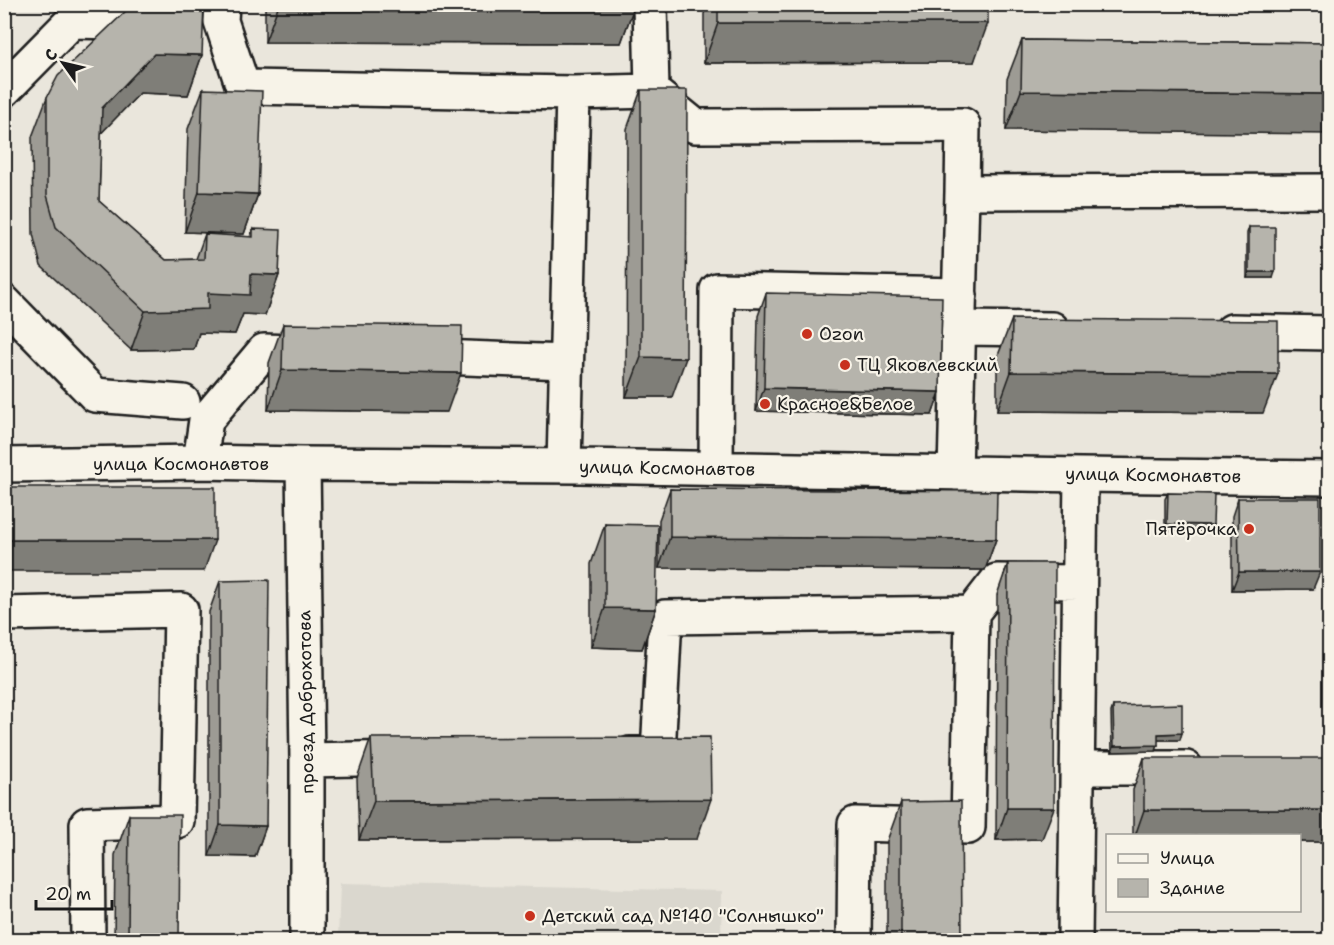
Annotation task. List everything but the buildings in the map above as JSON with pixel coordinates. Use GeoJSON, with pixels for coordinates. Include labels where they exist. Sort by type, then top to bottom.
{"type":"FeatureCollection","features":[{"type":"Feature","properties":{"kind":"street"},"geometry":{"type":"LineString","coordinates":[[222,4],[221,21],[243,87],[573,93],[652,91],[695,126],[963,126],[955,472]]}},
{"type":"Feature","properties":{"kind":"street"},"geometry":{"type":"LineString","coordinates":[[650,4],[652,91]]}},
{"type":"Feature","properties":{"kind":"street"},"geometry":{"type":"LineString","coordinates":[[4,90],[72,21],[186,24]]}},
{"type":"Feature","properties":{"kind":"street"},"geometry":{"type":"LineString","coordinates":[[564,466],[573,93]]}},
{"type":"Feature","properties":{"kind":"street"},"geometry":{"type":"LineString","coordinates":[[962,192],[1329,191]]}},
{"type":"Feature","properties":{"kind":"street"},"geometry":{"type":"LineString","coordinates":[[716,468],[717,290],[960,295]]}},
{"type":"Feature","properties":{"kind":"street"},"geometry":{"type":"LineString","coordinates":[[4,302],[95,395],[183,402]]}},
{"type":"Feature","properties":{"kind":"street"},"geometry":{"type":"LineString","coordinates":[[959,328],[1078,330]]}},
{"type":"Feature","properties":{"kind":"street"},"geometry":{"type":"LineString","coordinates":[[1198,331],[1329,333]]}},
{"type":"Feature","properties":{"kind":"street"},"geometry":{"type":"LineString","coordinates":[[200,462],[206,420],[264,351],[347,354]]}},
{"type":"Feature","properties":{"kind":"street"},"geometry":{"type":"LineString","coordinates":[[383,355],[566,362]]}},
{"type":"Feature","properties":{"kind":"street","name":"улица Космонавтов"},"geometry":{"type":"LineString","coordinates":[[4,465],[200,462],[1329,478]]}},
{"type":"Feature","properties":{"kind":"street","name":"проезд Доброхотова"},"geometry":{"type":"LineString","coordinates":[[303,464],[307,940]]}},
{"type":"Feature","properties":{"kind":"street"},"geometry":{"type":"LineString","coordinates":[[1075,940],[1081,475]]}},
{"type":"Feature","properties":{"kind":"street"},"geometry":{"type":"LineString","coordinates":[[854,940],[855,824],[968,827],[972,613],[997,581],[1079,582]]}},
{"type":"Feature","properties":{"kind":"street"},"geometry":{"type":"LineString","coordinates":[[4,614],[181,610],[177,821],[87,824],[88,940]]}},
{"type":"Feature","properties":{"kind":"street"},"geometry":{"type":"LineString","coordinates":[[600,755],[658,754],[665,616],[972,613]]}},
{"type":"Feature","properties":{"kind":"street"},"geometry":{"type":"LineString","coordinates":[[307,760],[436,758]]}},
{"type":"Feature","properties":{"kind":"street"},"geometry":{"type":"LineString","coordinates":[[1077,768],[1215,768]]}},
{"type":"Feature","properties":{"kind":"shaded area","name":"Детский сад №140 \"Солнышко\""},"geometry":{"type":"Polygon","coordinates":[[[340,883],[722,891],[721,940],[338,940],[340,883]]]}},
{"type":"Feature","properties":{"kind":"place","name":"Ozon"},"geometry":{"type":"Point","coordinates":[807,334]}},
{"type":"Feature","properties":{"kind":"place","name":"ТЦ Яковлевский"},"geometry":{"type":"Point","coordinates":[845,365]}},
{"type":"Feature","properties":{"kind":"place","name":"Красное&Белое"},"geometry":{"type":"Point","coordinates":[765,404]}},
{"type":"Feature","properties":{"kind":"place","name":"Пятёрочка"},"geometry":{"type":"Point","coordinates":[1249,529]}},
{"type":"Feature","properties":{"kind":"place","name":"Детский сад №140 \"Солнышко\""},"geometry":{"type":"Point","coordinates":[530,916]}}]}
